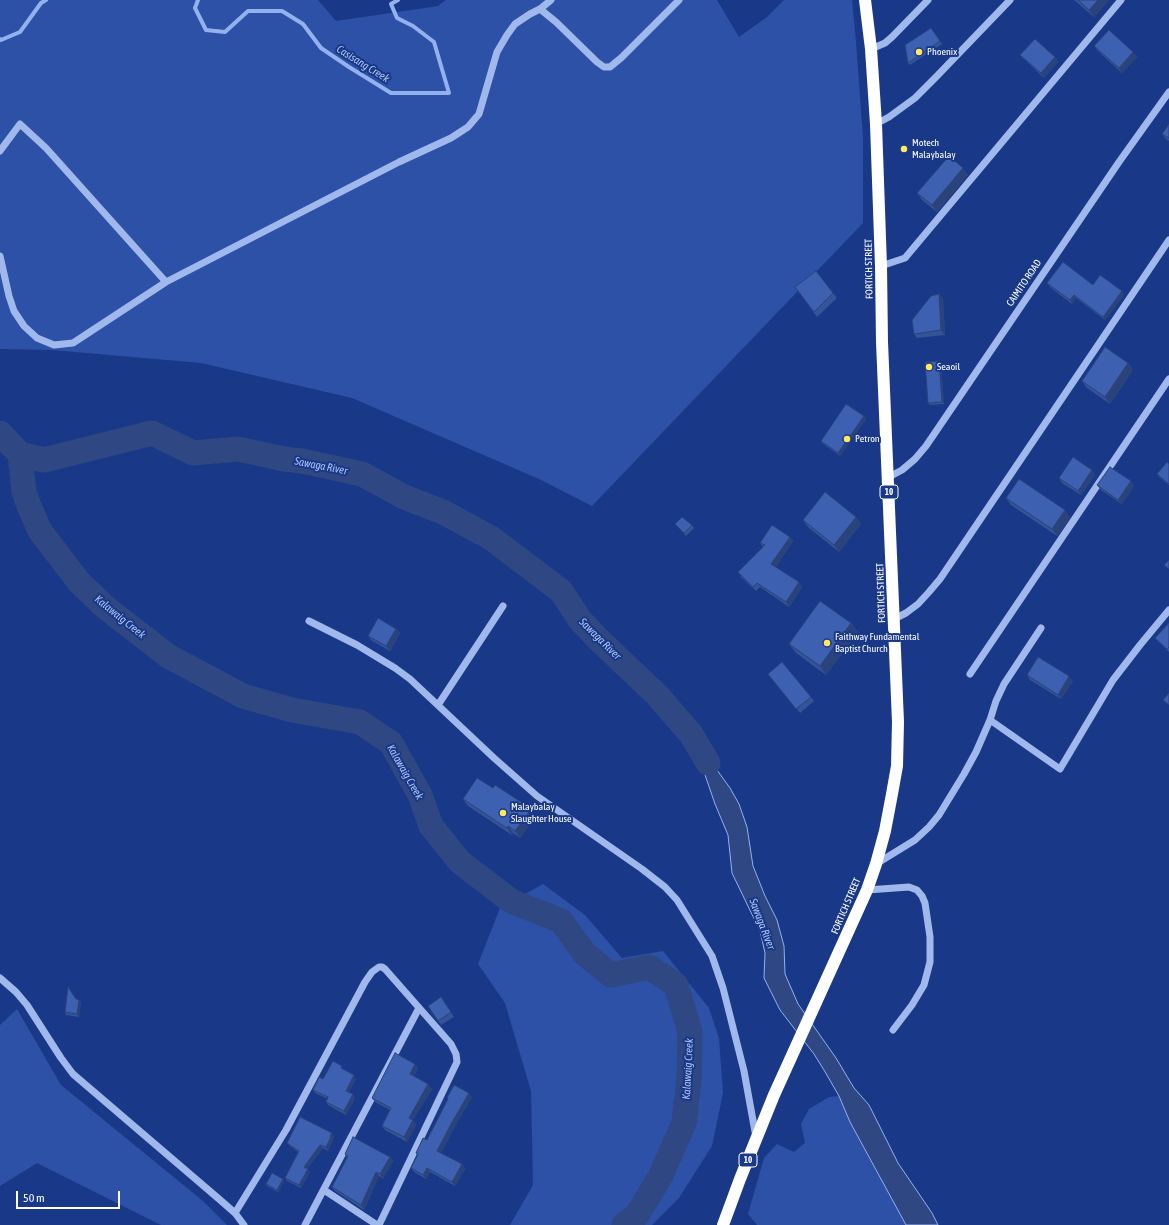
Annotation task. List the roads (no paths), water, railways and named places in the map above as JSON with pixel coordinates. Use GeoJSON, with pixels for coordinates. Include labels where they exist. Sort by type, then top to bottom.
{"type":"FeatureCollection","features":[{"type":"Feature","properties":{"kind":"highway","name":"FORTICH STREET"},"geometry":{"type":"LineString","coordinates":[[723,1225],[774,1095],[867,890],[885,831],[897,766],[898,722],[889,478],[882,342],[882,266],[876,124],[871,49],[865,0]]}},
{"type":"Feature","properties":{"kind":"street"},"geometry":{"type":"LineString","coordinates":[[0,256],[14,311],[24,326],[37,338],[54,345],[73,344],[166,282],[399,162],[451,138],[468,127],[479,114],[497,52],[507,35],[516,24],[540,9],[551,0]]}},
{"type":"Feature","properties":{"kind":"street"},"geometry":{"type":"LineString","coordinates":[[540,9],[556,22],[597,62],[604,67],[610,67],[621,58],[679,0]]}},
{"type":"Feature","properties":{"kind":"street"},"geometry":{"type":"LineString","coordinates":[[871,49],[877,47],[892,37],[928,0]]}},
{"type":"Feature","properties":{"kind":"street"},"geometry":{"type":"LineString","coordinates":[[876,124],[889,117],[916,98],[1010,0]]}},
{"type":"Feature","properties":{"kind":"street"},"geometry":{"type":"LineString","coordinates":[[882,266],[905,258],[1121,0]]}},
{"type":"Feature","properties":{"kind":"street","name":"CAIMITO ROAD"},"geometry":{"type":"LineString","coordinates":[[889,478],[902,470],[915,459],[926,446],[1119,162],[1169,92]]}},
{"type":"Feature","properties":{"kind":"street"},"geometry":{"type":"LineString","coordinates":[[0,151],[20,124],[46,148],[166,282]]}},
{"type":"Feature","properties":{"kind":"street"},"geometry":{"type":"LineString","coordinates":[[894,619],[906,613],[918,604],[940,578],[1169,240]]}},
{"type":"Feature","properties":{"kind":"street"},"geometry":{"type":"LineString","coordinates":[[970,674],[1169,379]]}},
{"type":"Feature","properties":{"kind":"street"},"geometry":{"type":"LineString","coordinates":[[438,705],[503,606]]}},
{"type":"Feature","properties":{"kind":"street"},"geometry":{"type":"LineString","coordinates":[[990,720],[1060,769],[1113,680],[1169,610]]}},
{"type":"Feature","properties":{"kind":"street"},"geometry":{"type":"LineString","coordinates":[[308,621],[357,645],[410,679],[537,796],[642,869],[665,887],[677,900],[712,956],[723,988],[744,1071],[756,1140]]}},
{"type":"Feature","properties":{"kind":"street"},"geometry":{"type":"LineString","coordinates":[[876,864],[915,840],[939,815],[976,752],[1004,684],[1041,628]]}},
{"type":"Feature","properties":{"kind":"street"},"geometry":{"type":"LineString","coordinates":[[867,890],[909,887],[917,890],[925,903],[930,937],[930,962],[924,985],[912,1005],[893,1030]]}},
{"type":"Feature","properties":{"kind":"street"},"geometry":{"type":"LineString","coordinates":[[235,1213],[286,1130],[364,982],[372,972],[379,967],[385,969],[451,1044],[456,1054],[457,1062],[378,1225],[324,1190]]}},
{"type":"Feature","properties":{"kind":"street"},"geometry":{"type":"LineString","coordinates":[[0,978],[16,992],[27,1005],[73,1074],[235,1213],[244,1225]]}},
{"type":"Feature","properties":{"kind":"street"},"geometry":{"type":"LineString","coordinates":[[305,1225],[419,1008]]}},
{"type":"Feature","properties":{"kind":"water"},"geometry":{"type":"Polygon","coordinates":[[[691,734],[730,788],[739,804],[747,827],[753,866],[765,896],[777,920],[784,946],[785,974],[798,1004],[836,1058],[854,1088],[869,1105],[898,1163],[932,1213],[938,1225],[906,1225],[850,1122],[839,1096],[824,1070],[814,1054],[780,1010],[764,978],[765,953],[760,931],[732,873],[728,835],[715,804],[691,734]]]}},
{"type":"Feature","properties":{"kind":"waterway","name":"Casisang Creek"},"geometry":{"type":"LineString","coordinates":[[0,39],[1,40],[20,32],[41,3],[46,0]]}},
{"type":"Feature","properties":{"kind":"waterway","name":"Casisang Creek"},"geometry":{"type":"LineString","coordinates":[[198,0],[195,8],[206,30],[225,32],[248,11],[282,11],[303,24],[321,48],[391,93],[449,93],[434,42],[413,26],[397,18],[391,4],[398,0]]}},
{"type":"Feature","properties":{"kind":"waterway","name":"Sawaga River"},"geometry":{"type":"LineString","coordinates":[[0,433],[20,454],[44,460],[152,433],[193,453],[238,449],[362,474],[404,497],[443,512],[491,538],[561,591],[580,620],[657,695],[691,734],[708,763]]}},
{"type":"Feature","properties":{"kind":"waterway","name":"Kalawaig Creek"},"geometry":{"type":"LineString","coordinates":[[20,454],[24,492],[40,531],[79,582],[105,607],[168,656],[243,696],[292,710],[360,722],[391,743],[420,795],[431,826],[460,862],[511,901],[561,921],[585,954],[611,975],[649,967],[676,985],[690,1032],[689,1079],[684,1123],[660,1177],[637,1215],[624,1225]]}},
{"type":"Feature","properties":{"kind":"place","name":"Phoenix"},"geometry":{"type":"Point","coordinates":[919,52]}},
{"type":"Feature","properties":{"kind":"place","name":"Motech Malaybalay"},"geometry":{"type":"Point","coordinates":[904,149]}},
{"type":"Feature","properties":{"kind":"place","name":"Seaoil"},"geometry":{"type":"Point","coordinates":[929,367]}},
{"type":"Feature","properties":{"kind":"place","name":"Petron"},"geometry":{"type":"Point","coordinates":[847,439]}},
{"type":"Feature","properties":{"kind":"place","name":"Faithway Fundamental Baptist Church"},"geometry":{"type":"Point","coordinates":[827,643]}},
{"type":"Feature","properties":{"kind":"place","name":"Malaybalay Slaughter House"},"geometry":{"type":"Point","coordinates":[503,813]}}]}
